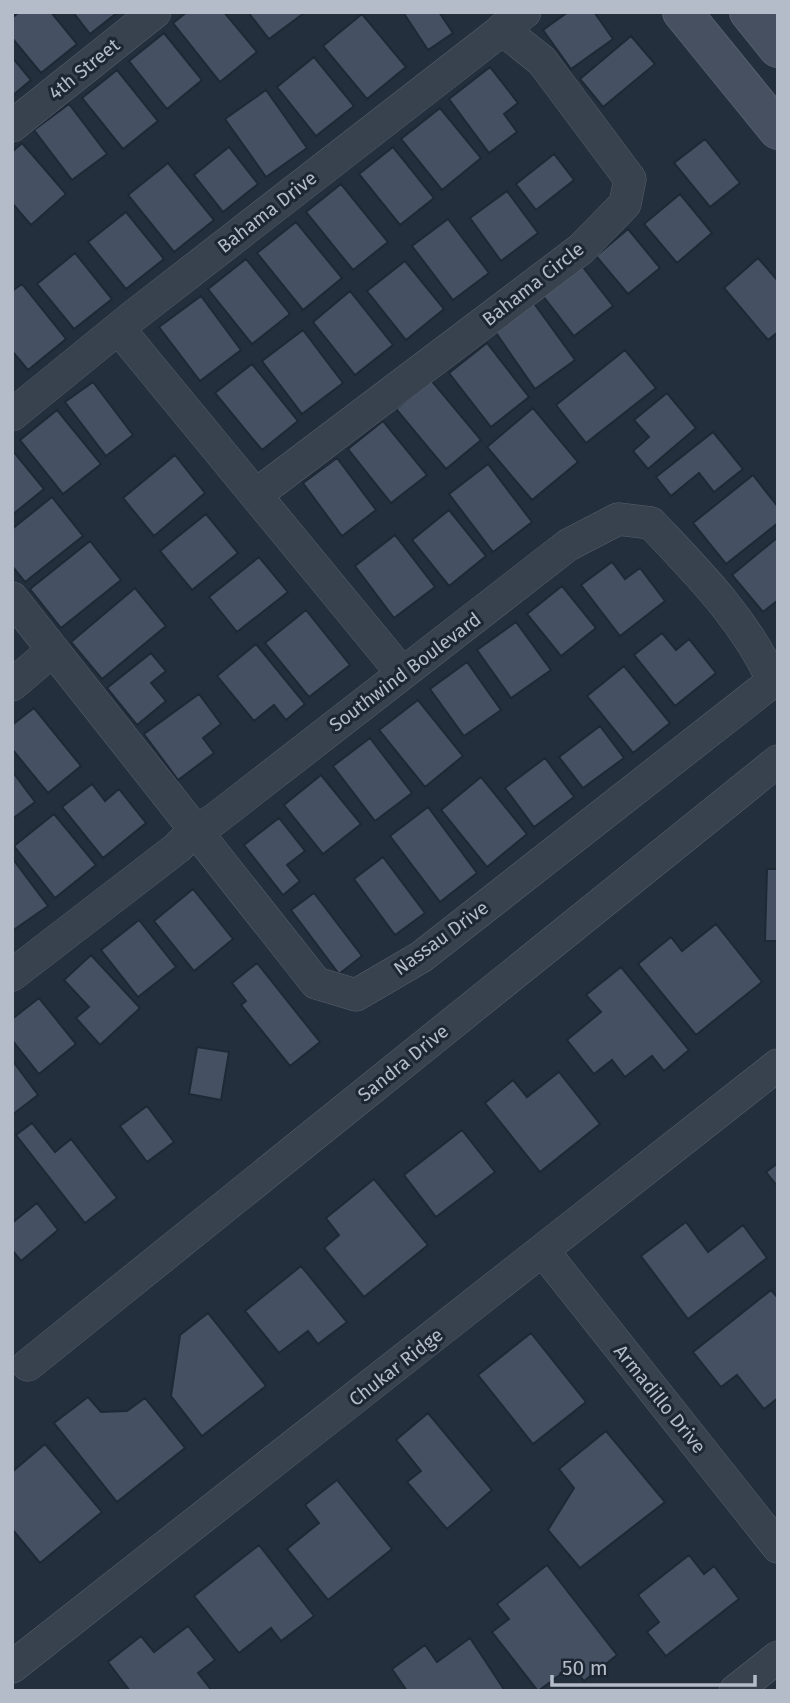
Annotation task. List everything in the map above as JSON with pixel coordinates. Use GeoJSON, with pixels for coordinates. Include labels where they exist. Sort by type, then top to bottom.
{"type":"FeatureCollection","features":[{"type":"Feature","properties":{"kind":"main road"},"geometry":{"type":"LineString","coordinates":[[682,12],[778,130]]}},
{"type":"Feature","properties":{"kind":"main road"},"geometry":{"type":"LineString","coordinates":[[749,12],[778,48]]}},
{"type":"Feature","properties":{"kind":"street","name":"4th Street"},"geometry":{"type":"LineString","coordinates":[[12,126],[155,12]]}},
{"type":"Feature","properties":{"kind":"street","name":"Bahama Drive"},"geometry":{"type":"LineString","coordinates":[[12,415],[513,20]]}},
{"type":"Feature","properties":{"kind":"street","name":"Bahama Circle"},"geometry":{"type":"LineString","coordinates":[[257,494],[581,249],[625,204],[629,179],[513,20]]}},
{"type":"Feature","properties":{"kind":"street"},"geometry":{"type":"LineString","coordinates":[[119,329],[148,369],[257,494],[402,673]]}},
{"type":"Feature","properties":{"kind":"street","name":"Southwind Boulevard"},"geometry":{"type":"LineString","coordinates":[[12,975],[177,848],[195,830],[214,820],[568,545],[618,519],[651,523],[725,602],[757,646],[775,682]]}},
{"type":"Feature","properties":{"kind":"street","name":"Nassau Drive"},"geometry":{"type":"LineString","coordinates":[[12,598],[316,983],[356,995],[421,957],[775,682]]}},
{"type":"Feature","properties":{"kind":"street"},"geometry":{"type":"LineString","coordinates":[[12,685],[52,652]]}},
{"type":"Feature","properties":{"kind":"street","name":"Sandra Drive"},"geometry":{"type":"LineString","coordinates":[[28,1364],[778,761]]}},
{"type":"Feature","properties":{"kind":"street","name":"Chukar Ridge"},"geometry":{"type":"LineString","coordinates":[[12,1667],[544,1252],[778,1065]]}},
{"type":"Feature","properties":{"kind":"street","name":"Armadillo Drive"},"geometry":{"type":"LineString","coordinates":[[544,1252],[778,1547]]}},
{"type":"Feature","properties":{"kind":"street"},"geometry":{"type":"LineString","coordinates":[[735,1691],[778,1657]]}},
{"type":"Feature","properties":{"kind":"building"},"geometry":{"type":"Polygon","coordinates":[[[19,12],[51,12],[77,44],[41,73],[12,38],[12,18],[19,12]]]}},
{"type":"Feature","properties":{"kind":"building"},"geometry":{"type":"Polygon","coordinates":[[[73,12],[118,12],[90,34],[73,12]]]}},
{"type":"Feature","properties":{"kind":"building"},"geometry":{"type":"Polygon","coordinates":[[[187,12],[224,12],[257,52],[220,82],[173,23],[187,12]]]}},
{"type":"Feature","properties":{"kind":"building"},"geometry":{"type":"Polygon","coordinates":[[[248,12],[303,12],[304,13],[269,39],[248,12]]]}},
{"type":"Feature","properties":{"kind":"building"},"geometry":{"type":"Polygon","coordinates":[[[403,12],[439,12],[453,33],[428,50],[403,12]]]}},
{"type":"Feature","properties":{"kind":"building"},"geometry":{"type":"Polygon","coordinates":[[[568,12],[594,12],[613,39],[571,69],[543,30],[568,12]]]}},
{"type":"Feature","properties":{"kind":"building"},"geometry":{"type":"Polygon","coordinates":[[[362,14],[406,67],[367,99],[323,46],[362,14]]]}},
{"type":"Feature","properties":{"kind":"building"},"geometry":{"type":"Polygon","coordinates":[[[164,33],[202,80],[167,109],[129,61],[164,33]]]}},
{"type":"Feature","properties":{"kind":"building"},"geometry":{"type":"Polygon","coordinates":[[[631,36],[655,64],[603,107],[580,79],[631,36]]]}},
{"type":"Feature","properties":{"kind":"building"},"geometry":{"type":"Polygon","coordinates":[[[12,57],[31,80],[12,96],[12,57]]]}},
{"type":"Feature","properties":{"kind":"building"},"geometry":{"type":"Polygon","coordinates":[[[314,57],[354,106],[316,136],[277,87],[314,57]]]}},
{"type":"Feature","properties":{"kind":"building"},"geometry":{"type":"Polygon","coordinates":[[[490,67],[518,103],[504,114],[517,132],[489,153],[449,99],[490,67]]]}},
{"type":"Feature","properties":{"kind":"building"},"geometry":{"type":"Polygon","coordinates":[[[117,70],[158,121],[123,149],[82,98],[117,70]]]}},
{"type":"Feature","properties":{"kind":"building"},"geometry":{"type":"Polygon","coordinates":[[[266,90],[307,148],[266,177],[225,119],[266,90]]]}},
{"type":"Feature","properties":{"kind":"building"},"geometry":{"type":"Polygon","coordinates":[[[69,104],[107,154],[72,180],[34,130],[69,104]]]}},
{"type":"Feature","properties":{"kind":"building"},"geometry":{"type":"Polygon","coordinates":[[[440,108],[481,158],[442,190],[401,139],[440,108]]]}},
{"type":"Feature","properties":{"kind":"building"},"geometry":{"type":"Polygon","coordinates":[[[705,139],[740,183],[710,207],[674,163],[705,139]]]}},
{"type":"Feature","properties":{"kind":"building"},"geometry":{"type":"Polygon","coordinates":[[[22,143],[66,194],[31,225],[12,203],[12,152],[22,143]]]}},
{"type":"Feature","properties":{"kind":"building"},"geometry":{"type":"Polygon","coordinates":[[[229,147],[258,184],[223,212],[194,175],[229,147]]]}},
{"type":"Feature","properties":{"kind":"building"},"geometry":{"type":"Polygon","coordinates":[[[393,147],[434,198],[400,225],[359,174],[393,147]]]}},
{"type":"Feature","properties":{"kind":"building"},"geometry":{"type":"Polygon","coordinates":[[[554,154],[574,180],[536,210],[516,184],[554,154]]]}},
{"type":"Feature","properties":{"kind":"building"},"geometry":{"type":"Polygon","coordinates":[[[168,163],[214,220],[174,252],[128,195],[168,163]]]}},
{"type":"Feature","properties":{"kind":"building"},"geometry":{"type":"Polygon","coordinates":[[[341,184],[388,242],[353,270],[306,212],[341,184]]]}},
{"type":"Feature","properties":{"kind":"building"},"geometry":{"type":"Polygon","coordinates":[[[507,191],[538,233],[501,261],[470,218],[507,191]]]}},
{"type":"Feature","properties":{"kind":"building"},"geometry":{"type":"Polygon","coordinates":[[[680,194],[712,233],[677,263],[644,224],[680,194]]]}},
{"type":"Feature","properties":{"kind":"building"},"geometry":{"type":"Polygon","coordinates":[[[126,212],[164,259],[126,289],[88,242],[126,212]]]}},
{"type":"Feature","properties":{"kind":"building"},"geometry":{"type":"Polygon","coordinates":[[[448,219],[489,273],[453,300],[412,246],[448,219]]]}},
{"type":"Feature","properties":{"kind":"building"},"geometry":{"type":"Polygon","coordinates":[[[296,222],[342,278],[303,310],[257,253],[296,222]]]}},
{"type":"Feature","properties":{"kind":"building"},"geometry":{"type":"Polygon","coordinates":[[[628,229],[660,268],[628,294],[596,256],[628,229]]]}},
{"type":"Feature","properties":{"kind":"building"},"geometry":{"type":"Polygon","coordinates":[[[75,253],[112,299],[74,329],[37,284],[75,253]]]}},
{"type":"Feature","properties":{"kind":"building"},"geometry":{"type":"Polygon","coordinates":[[[758,258],[778,281],[778,332],[768,340],[724,288],[758,258]]]}},
{"type":"Feature","properties":{"kind":"building"},"geometry":{"type":"Polygon","coordinates":[[[246,259],[290,314],[252,344],[208,289],[246,259]]]}},
{"type":"Feature","properties":{"kind":"building"},"geometry":{"type":"Polygon","coordinates":[[[405,261],[444,309],[406,340],[367,291],[405,261]]]}},
{"type":"Feature","properties":{"kind":"building"},"geometry":{"type":"Polygon","coordinates":[[[582,266],[613,306],[574,336],[543,296],[582,266]]]}},
{"type":"Feature","properties":{"kind":"building"},"geometry":{"type":"Polygon","coordinates":[[[22,284],[66,339],[28,370],[12,351],[12,291],[22,284]]]}},
{"type":"Feature","properties":{"kind":"building"},"geometry":{"type":"Polygon","coordinates":[[[350,291],[393,345],[355,375],[313,322],[350,291]]]}},
{"type":"Feature","properties":{"kind":"building"},"geometry":{"type":"Polygon","coordinates":[[[201,296],[241,350],[200,381],[159,327],[201,296]]]}},
{"type":"Feature","properties":{"kind":"building"},"geometry":{"type":"Polygon","coordinates":[[[533,302],[575,360],[535,389],[494,330],[533,302]]]}},
{"type":"Feature","properties":{"kind":"building"},"geometry":{"type":"Polygon","coordinates":[[[303,330],[343,383],[302,414],[262,361],[303,330]]]}},
{"type":"Feature","properties":{"kind":"building"},"geometry":{"type":"Polygon","coordinates":[[[487,343],[529,397],[491,427],[449,373],[487,343]]]}},
{"type":"Feature","properties":{"kind":"building"},"geometry":{"type":"Polygon","coordinates":[[[625,350],[656,388],[586,443],[556,405],[625,350]]]}},
{"type":"Feature","properties":{"kind":"building"},"geometry":{"type":"Polygon","coordinates":[[[252,364],[298,421],[262,450],[215,393],[252,364]]]}},
{"type":"Feature","properties":{"kind":"building"},"geometry":{"type":"Polygon","coordinates":[[[431,380],[481,440],[446,469],[396,409],[431,380]]]}},
{"type":"Feature","properties":{"kind":"building"},"geometry":{"type":"Polygon","coordinates":[[[93,382],[133,435],[106,456],[65,402],[93,382]]]}},
{"type":"Feature","properties":{"kind":"building"},"geometry":{"type":"Polygon","coordinates":[[[667,393],[696,428],[648,469],[633,451],[649,437],[634,420],[667,393]]]}},
{"type":"Feature","properties":{"kind":"building"},"geometry":{"type":"Polygon","coordinates":[[[533,408],[578,462],[532,500],[487,447],[533,408]]]}},
{"type":"Feature","properties":{"kind":"building"},"geometry":{"type":"Polygon","coordinates":[[[57,410],[101,464],[63,494],[20,440],[57,410]]]}},
{"type":"Feature","properties":{"kind":"building"},"geometry":{"type":"Polygon","coordinates":[[[383,421],[427,475],[391,503],[348,449],[383,421]]]}},
{"type":"Feature","properties":{"kind":"building"},"geometry":{"type":"Polygon","coordinates":[[[713,432],[743,469],[714,492],[699,473],[671,496],[656,477],[713,432]]]}},
{"type":"Feature","properties":{"kind":"building"},"geometry":{"type":"Polygon","coordinates":[[[12,452],[44,489],[12,515],[12,452]]]}},
{"type":"Feature","properties":{"kind":"building"},"geometry":{"type":"Polygon","coordinates":[[[175,455],[205,493],[154,536],[123,498],[175,455]]]}},
{"type":"Feature","properties":{"kind":"building"},"geometry":{"type":"Polygon","coordinates":[[[337,458],[376,510],[342,536],[303,483],[337,458]]]}},
{"type":"Feature","properties":{"kind":"building"},"geometry":{"type":"Polygon","coordinates":[[[488,464],[532,522],[493,552],[449,494],[488,464]]]}},
{"type":"Feature","properties":{"kind":"building"},"geometry":{"type":"Polygon","coordinates":[[[753,475],[778,507],[778,523],[726,564],[693,523],[753,475]]]}},
{"type":"Feature","properties":{"kind":"building"},"geometry":{"type":"Polygon","coordinates":[[[52,497],[83,536],[25,582],[12,566],[12,529],[52,497]]]}},
{"type":"Feature","properties":{"kind":"building"},"geometry":{"type":"Polygon","coordinates":[[[449,510],[486,556],[449,586],[412,540],[449,510]]]}},
{"type":"Feature","properties":{"kind":"building"},"geometry":{"type":"Polygon","coordinates":[[[206,514],[238,553],[192,590],[160,551],[206,514]]]}},
{"type":"Feature","properties":{"kind":"building"},"geometry":{"type":"Polygon","coordinates":[[[395,535],[435,587],[394,618],[355,566],[395,535]]]}},
{"type":"Feature","properties":{"kind":"building"},"geometry":{"type":"Polygon","coordinates":[[[778,537],[778,600],[763,612],[732,575],[778,537]]]}},
{"type":"Feature","properties":{"kind":"building"},"geometry":{"type":"Polygon","coordinates":[[[90,541],[121,580],[61,628],[30,589],[90,541]]]}},
{"type":"Feature","properties":{"kind":"building"},"geometry":{"type":"Polygon","coordinates":[[[259,557],[288,592],[237,632],[209,597],[259,557]]]}},
{"type":"Feature","properties":{"kind":"building"},"geometry":{"type":"Polygon","coordinates":[[[612,562],[625,579],[640,568],[665,601],[620,636],[581,585],[612,562]]]}},
{"type":"Feature","properties":{"kind":"building"},"geometry":{"type":"Polygon","coordinates":[[[562,586],[596,628],[561,656],[527,614],[562,586]]]}},
{"type":"Feature","properties":{"kind":"building"},"geometry":{"type":"Polygon","coordinates":[[[135,588],[166,626],[102,679],[71,642],[135,588]]]}},
{"type":"Feature","properties":{"kind":"building"},"geometry":{"type":"Polygon","coordinates":[[[306,610],[350,665],[309,697],[265,643],[306,610]]]}},
{"type":"Feature","properties":{"kind":"building"},"geometry":{"type":"Polygon","coordinates":[[[516,622],[551,670],[511,698],[477,650],[516,622]]]}},
{"type":"Feature","properties":{"kind":"building"},"geometry":{"type":"Polygon","coordinates":[[[662,633],[676,650],[689,639],[716,673],[675,706],[634,655],[662,633]]]}},
{"type":"Feature","properties":{"kind":"building"},"geometry":{"type":"Polygon","coordinates":[[[256,644],[305,704],[286,720],[274,705],[254,721],[217,676],[256,644]]]}},
{"type":"Feature","properties":{"kind":"building"},"geometry":{"type":"Polygon","coordinates":[[[151,653],[166,671],[151,683],[166,701],[137,725],[107,688],[151,653]]]}},
{"type":"Feature","properties":{"kind":"building"},"geometry":{"type":"Polygon","coordinates":[[[467,662],[501,710],[464,736],[430,689],[467,662]]]}},
{"type":"Feature","properties":{"kind":"building"},"geometry":{"type":"Polygon","coordinates":[[[624,666],[670,723],[633,753],[587,696],[624,666]]]}},
{"type":"Feature","properties":{"kind":"building"},"geometry":{"type":"Polygon","coordinates":[[[199,694],[221,724],[203,738],[214,753],[178,780],[144,734],[199,694]]]}},
{"type":"Feature","properties":{"kind":"building"},"geometry":{"type":"Polygon","coordinates":[[[418,700],[463,756],[425,787],[379,730],[418,700]]]}},
{"type":"Feature","properties":{"kind":"building"},"geometry":{"type":"Polygon","coordinates":[[[34,708],[81,766],[48,793],[12,749],[12,725],[34,708]]]}},
{"type":"Feature","properties":{"kind":"building"},"geometry":{"type":"Polygon","coordinates":[[[600,726],[624,758],[583,788],[559,757],[600,726]]]}},
{"type":"Feature","properties":{"kind":"building"},"geometry":{"type":"Polygon","coordinates":[[[370,738],[412,793],[375,821],[333,766],[370,738]]]}},
{"type":"Feature","properties":{"kind":"building"},"geometry":{"type":"Polygon","coordinates":[[[545,758],[574,797],[534,827],[505,788],[545,758]]]}},
{"type":"Feature","properties":{"kind":"building"},"geometry":{"type":"Polygon","coordinates":[[[12,771],[35,802],[12,819],[12,771]]]}},
{"type":"Feature","properties":{"kind":"building"},"geometry":{"type":"Polygon","coordinates":[[[321,775],[361,824],[323,854],[284,805],[321,775]]]}},
{"type":"Feature","properties":{"kind":"building"},"geometry":{"type":"Polygon","coordinates":[[[481,777],[527,834],[487,867],[441,810],[481,777]]]}},
{"type":"Feature","properties":{"kind":"building"},"geometry":{"type":"Polygon","coordinates":[[[92,784],[105,801],[119,789],[146,823],[103,858],[62,807],[92,784]]]}},
{"type":"Feature","properties":{"kind":"building"},"geometry":{"type":"Polygon","coordinates":[[[428,807],[477,873],[440,902],[390,836],[428,807]]]}},
{"type":"Feature","properties":{"kind":"building"},"geometry":{"type":"Polygon","coordinates":[[[54,814],[96,865],[55,898],[14,846],[54,814]]]}},
{"type":"Feature","properties":{"kind":"building"},"geometry":{"type":"Polygon","coordinates":[[[279,818],[305,851],[287,865],[300,881],[283,895],[244,845],[279,818]]]}},
{"type":"Feature","properties":{"kind":"building"},"geometry":{"type":"Polygon","coordinates":[[[383,857],[425,913],[395,935],[354,879],[383,857]]]}},
{"type":"Feature","properties":{"kind":"building"},"geometry":{"type":"Polygon","coordinates":[[[12,858],[48,906],[12,931],[12,858]]]}},
{"type":"Feature","properties":{"kind":"building"},"geometry":{"type":"Polygon","coordinates":[[[767,869],[778,869],[778,941],[765,941],[767,869]]]}},
{"type":"Feature","properties":{"kind":"building"},"geometry":{"type":"Polygon","coordinates":[[[193,889],[233,939],[194,971],[154,921],[193,889]]]}},
{"type":"Feature","properties":{"kind":"building"},"geometry":{"type":"Polygon","coordinates":[[[314,893],[362,956],[339,974],[291,910],[314,893]]]}},
{"type":"Feature","properties":{"kind":"building"},"geometry":{"type":"Polygon","coordinates":[[[139,920],[176,967],[138,997],[101,950],[139,920]]]}},
{"type":"Feature","properties":{"kind":"building"},"geometry":{"type":"Polygon","coordinates":[[[716,924],[762,982],[696,1035],[638,964],[671,937],[682,951],[716,924]]]}},
{"type":"Feature","properties":{"kind":"building"},"geometry":{"type":"Polygon","coordinates":[[[91,955],[140,1008],[100,1045],[76,1018],[89,1007],[64,980],[91,955]]]}},
{"type":"Feature","properties":{"kind":"building"},"geometry":{"type":"Polygon","coordinates":[[[257,963],[320,1042],[290,1066],[241,1005],[246,1001],[232,983],[257,963]]]}},
{"type":"Feature","properties":{"kind":"building"},"geometry":{"type":"Polygon","coordinates":[[[621,967],[689,1050],[664,1071],[652,1056],[625,1077],[612,1060],[594,1074],[567,1040],[601,1012],[586,995],[621,967]]]}},
{"type":"Feature","properties":{"kind":"building"},"geometry":{"type":"Polygon","coordinates":[[[39,998],[76,1044],[39,1074],[12,1040],[12,1019],[39,998]]]}},
{"type":"Feature","properties":{"kind":"building"},"geometry":{"type":"Polygon","coordinates":[[[197,1047],[229,1052],[221,1100],[189,1094],[197,1047]]]}},
{"type":"Feature","properties":{"kind":"building"},"geometry":{"type":"Polygon","coordinates":[[[12,1060],[38,1095],[12,1115],[12,1060]]]}},
{"type":"Feature","properties":{"kind":"building"},"geometry":{"type":"Polygon","coordinates":[[[559,1072],[600,1124],[540,1172],[485,1103],[513,1080],[527,1097],[559,1072]]]}},
{"type":"Feature","properties":{"kind":"building"},"geometry":{"type":"Polygon","coordinates":[[[147,1106],[174,1142],[147,1162],[120,1126],[147,1106]]]}},
{"type":"Feature","properties":{"kind":"building"},"geometry":{"type":"Polygon","coordinates":[[[32,1123],[55,1152],[71,1139],[117,1198],[85,1223],[16,1135],[32,1123]]]}},
{"type":"Feature","properties":{"kind":"building"},"geometry":{"type":"Polygon","coordinates":[[[462,1130],[495,1172],[436,1217],[404,1175],[462,1130]]]}},
{"type":"Feature","properties":{"kind":"building"},"geometry":{"type":"Polygon","coordinates":[[[778,1163],[778,1187],[766,1172],[778,1163]]]}},
{"type":"Feature","properties":{"kind":"building"},"geometry":{"type":"Polygon","coordinates":[[[374,1179],[428,1245],[364,1297],[324,1248],[339,1235],[326,1218],[374,1179]]]}},
{"type":"Feature","properties":{"kind":"building"},"geometry":{"type":"Polygon","coordinates":[[[37,1203],[58,1230],[21,1261],[12,1250],[12,1223],[37,1203]]]}},
{"type":"Feature","properties":{"kind":"building"},"geometry":{"type":"Polygon","coordinates":[[[686,1222],[708,1252],[743,1225],[767,1258],[688,1319],[641,1256],[686,1222]]]}},
{"type":"Feature","properties":{"kind":"building"},"geometry":{"type":"Polygon","coordinates":[[[301,1266],[347,1322],[318,1344],[308,1331],[279,1353],[245,1311],[301,1266]]]}},
{"type":"Feature","properties":{"kind":"building"},"geometry":{"type":"Polygon","coordinates":[[[771,1290],[778,1298],[778,1398],[764,1409],[737,1375],[721,1387],[693,1352],[771,1290]]]}},
{"type":"Feature","properties":{"kind":"building"},"geometry":{"type":"Polygon","coordinates":[[[208,1313],[266,1386],[202,1436],[171,1396],[180,1335],[208,1313]]]}},
{"type":"Feature","properties":{"kind":"building"},"geometry":{"type":"Polygon","coordinates":[[[531,1333],[586,1402],[533,1444],[478,1375],[531,1333]]]}},
{"type":"Feature","properties":{"kind":"building"},"geometry":{"type":"Polygon","coordinates":[[[88,1397],[101,1412],[127,1411],[145,1398],[185,1448],[117,1502],[54,1423],[88,1397]]]}},
{"type":"Feature","properties":{"kind":"building"},"geometry":{"type":"Polygon","coordinates":[[[428,1413],[492,1490],[447,1529],[407,1482],[421,1471],[396,1440],[428,1413]]]}},
{"type":"Feature","properties":{"kind":"building"},"geometry":{"type":"Polygon","coordinates":[[[606,1431],[665,1502],[580,1568],[548,1530],[574,1488],[559,1469],[606,1431]]]}},
{"type":"Feature","properties":{"kind":"building"},"geometry":{"type":"Polygon","coordinates":[[[45,1444],[102,1512],[40,1563],[12,1529],[12,1472],[45,1444]]]}},
{"type":"Feature","properties":{"kind":"building"},"geometry":{"type":"Polygon","coordinates":[[[337,1480],[392,1549],[328,1600],[287,1549],[319,1523],[305,1505],[337,1480]]]}},
{"type":"Feature","properties":{"kind":"building"},"geometry":{"type":"Polygon","coordinates":[[[259,1545],[314,1616],[281,1641],[271,1628],[239,1653],[194,1596],[259,1545]]]}},
{"type":"Feature","properties":{"kind":"building"},"geometry":{"type":"Polygon","coordinates":[[[689,1555],[704,1574],[714,1566],[739,1599],[666,1656],[647,1632],[659,1622],[638,1595],[689,1555]]]}},
{"type":"Feature","properties":{"kind":"building"},"geometry":{"type":"Polygon","coordinates":[[[547,1565],[617,1655],[584,1681],[572,1666],[538,1691],[492,1632],[509,1619],[497,1604],[547,1565]]]}},
{"type":"Feature","properties":{"kind":"building"},"geometry":{"type":"Polygon","coordinates":[[[188,1626],[215,1660],[198,1673],[212,1691],[130,1691],[108,1662],[141,1636],[154,1652],[188,1626]]]}},
{"type":"Feature","properties":{"kind":"building"},"geometry":{"type":"Polygon","coordinates":[[[470,1638],[505,1691],[407,1691],[392,1669],[425,1645],[437,1662],[470,1638]]]}}]}
